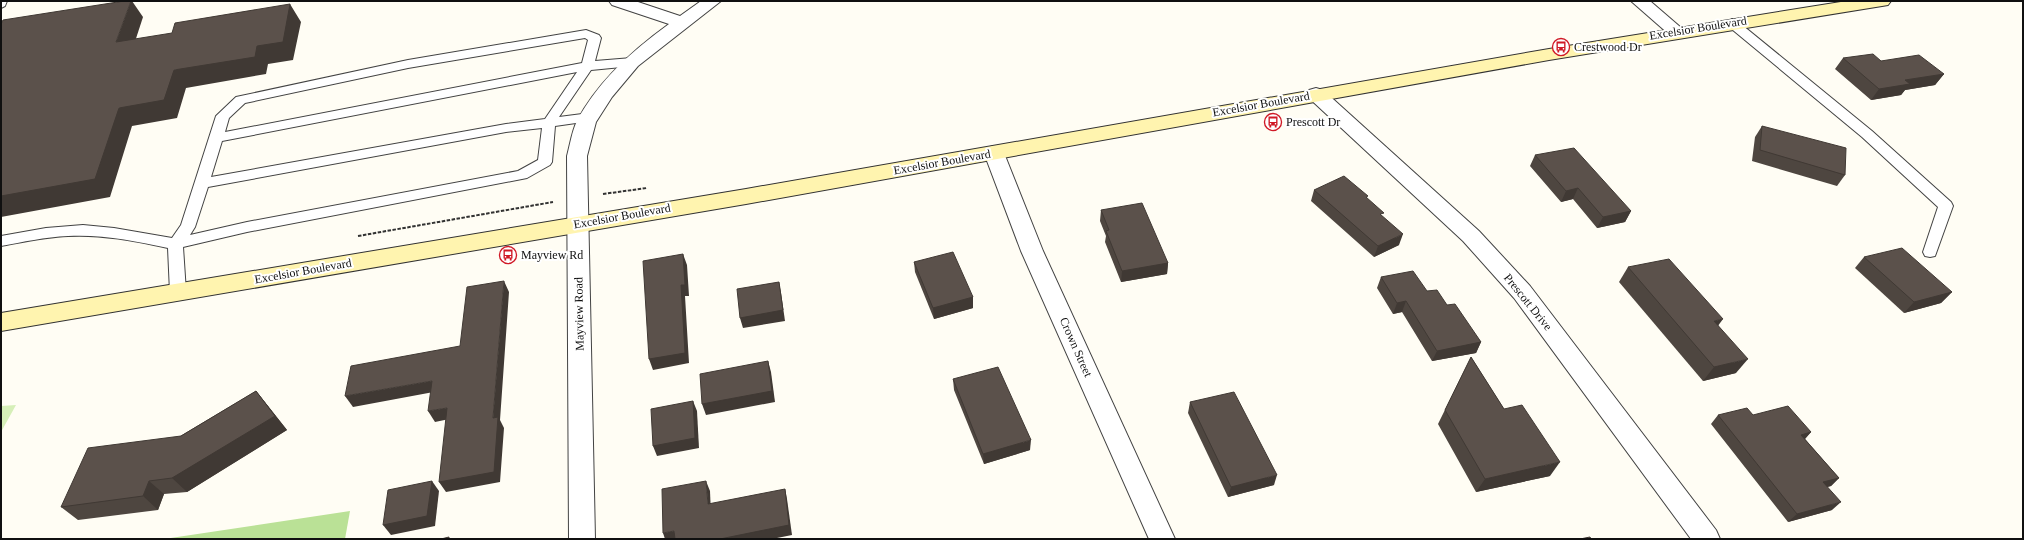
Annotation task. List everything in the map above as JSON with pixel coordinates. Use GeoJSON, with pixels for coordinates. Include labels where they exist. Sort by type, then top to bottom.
{"type":"FeatureCollection","features":[{"type":"Feature","properties":{"kind":"main road","name":"Excelsior Boulevard"},"geometry":{"type":"LineString","coordinates":[[1,322],[994,153],[1316,94],[1732,22],[1882,1]]}},
{"type":"Feature","properties":{"kind":"street"},"geometry":{"type":"LineString","coordinates":[[618,1],[684,23]]}},
{"type":"Feature","properties":{"kind":"street","name":"Mayview Road"},"geometry":{"type":"LineString","coordinates":[[582,539],[577,156],[586,122],[605,93],[632,62],[662,37],[684,23],[712,1]]}},
{"type":"Feature","properties":{"kind":"street"},"geometry":{"type":"LineString","coordinates":[[1640,1],[1677,32]]}},
{"type":"Feature","properties":{"kind":"street","name":"Prescott Drive"},"geometry":{"type":"LineString","coordinates":[[1316,94],[1471,236],[1522,292],[1708,539]]}},
{"type":"Feature","properties":{"kind":"street","name":"Crown Street"},"geometry":{"type":"LineString","coordinates":[[994,153],[1032,251],[1162,539]]}},
{"type":"Feature","properties":{"kind":"lane"},"geometry":{"type":"LineString","coordinates":[[1732,22],[1867,134],[1946,206],[1930,252]]}},
{"type":"Feature","properties":{"kind":"lane"},"geometry":{"type":"LineString","coordinates":[[1,241],[53,232],[82,231],[138,236],[175,244],[247,227],[522,175],[545,162],[549,122],[587,66],[595,38],[586,34],[408,64],[241,100],[223,116],[188,227],[175,244],[178,268],[178,292]]}},
{"type":"Feature","properties":{"kind":"lane"},"geometry":{"type":"LineString","coordinates":[[216,138],[587,66],[632,62]]}},
{"type":"Feature","properties":{"kind":"lane"},"geometry":{"type":"LineString","coordinates":[[202,183],[506,128],[590,117]]}},
{"type":"Feature","properties":{"kind":"green space"},"geometry":{"type":"Polygon","coordinates":[[[16,405],[1,432],[1,406],[16,405]]]}},
{"type":"Feature","properties":{"kind":"green space"},"geometry":{"type":"Polygon","coordinates":[[[350,511],[345,539],[164,539],[350,511]]]}},
{"type":"Feature","properties":{"kind":"building"},"geometry":{"type":"Polygon","coordinates":[[[131,1],[116,42],[172,33],[175,23],[290,4],[283,42],[257,46],[255,57],[174,70],[164,100],[119,108],[95,179],[1,196],[1,24],[3,20],[131,1]]]}},
{"type":"Feature","properties":{"kind":"building"},"geometry":{"type":"Polygon","coordinates":[[[1873,54],[1881,61],[1919,55],[1944,74],[1905,80],[1910,84],[1879,89],[1843,58],[1873,54]]]}},
{"type":"Feature","properties":{"kind":"building"},"geometry":{"type":"Polygon","coordinates":[[[1762,126],[1846,148],[1845,175],[1760,150],[1762,126]]]}},
{"type":"Feature","properties":{"kind":"building"},"geometry":{"type":"Polygon","coordinates":[[[1574,148],[1631,211],[1603,217],[1578,188],[1566,191],[1535,155],[1574,148]]]}},
{"type":"Feature","properties":{"kind":"building"},"geometry":{"type":"Polygon","coordinates":[[[1344,176],[1368,196],[1366,197],[1384,213],[1380,214],[1403,234],[1378,246],[1314,190],[1344,176]]]}},
{"type":"Feature","properties":{"kind":"building"},"geometry":{"type":"Polygon","coordinates":[[[1142,203],[1168,263],[1122,271],[1106,231],[1109,230],[1101,210],[1142,203]]]}},
{"type":"Feature","properties":{"kind":"building"},"geometry":{"type":"Polygon","coordinates":[[[1902,248],[1952,292],[1914,302],[1864,257],[1902,248]]]}},
{"type":"Feature","properties":{"kind":"building"},"geometry":{"type":"Polygon","coordinates":[[[953,252],[973,297],[933,308],[914,262],[953,252]]]}},
{"type":"Feature","properties":{"kind":"building"},"geometry":{"type":"Polygon","coordinates":[[[683,254],[685,285],[681,285],[685,353],[649,359],[643,261],[683,254]]]}},
{"type":"Feature","properties":{"kind":"building"},"geometry":{"type":"Polygon","coordinates":[[[1669,259],[1723,319],[1714,321],[1748,359],[1714,367],[1628,267],[1669,259]]]}},
{"type":"Feature","properties":{"kind":"building"},"geometry":{"type":"Polygon","coordinates":[[[1413,271],[1427,291],[1437,290],[1447,305],[1455,304],[1481,342],[1437,351],[1406,301],[1397,303],[1381,277],[1413,271]]]}},
{"type":"Feature","properties":{"kind":"building"},"geometry":{"type":"Polygon","coordinates":[[[504,281],[493,418],[498,417],[494,472],[439,482],[447,408],[428,411],[432,381],[345,396],[351,366],[460,346],[467,287],[504,281]]]}},
{"type":"Feature","properties":{"kind":"building"},"geometry":{"type":"Polygon","coordinates":[[[779,282],[783,310],[740,318],[737,289],[779,282]]]}},
{"type":"Feature","properties":{"kind":"building"},"geometry":{"type":"Polygon","coordinates":[[[1471,357],[1504,409],[1522,405],[1560,462],[1485,479],[1445,410],[1471,357]]]}},
{"type":"Feature","properties":{"kind":"building"},"geometry":{"type":"Polygon","coordinates":[[[768,361],[772,391],[702,404],[700,374],[768,361]]]}},
{"type":"Feature","properties":{"kind":"building"},"geometry":{"type":"Polygon","coordinates":[[[998,367],[1031,440],[983,454],[953,379],[998,367]]]}},
{"type":"Feature","properties":{"kind":"building"},"geometry":{"type":"Polygon","coordinates":[[[256,391],[275,416],[172,478],[149,481],[143,496],[61,507],[88,448],[181,436],[256,391]]]}},
{"type":"Feature","properties":{"kind":"building"},"geometry":{"type":"Polygon","coordinates":[[[1234,392],[1277,475],[1231,487],[1190,402],[1234,392]]]}},
{"type":"Feature","properties":{"kind":"building"},"geometry":{"type":"Polygon","coordinates":[[[693,401],[695,438],[653,446],[651,409],[693,401]]]}},
{"type":"Feature","properties":{"kind":"building"},"geometry":{"type":"Polygon","coordinates":[[[1788,406],[1811,432],[1801,435],[1839,478],[1823,482],[1841,502],[1797,514],[1718,415],[1747,408],[1753,415],[1788,406]]]}},
{"type":"Feature","properties":{"kind":"building"},"geometry":{"type":"Polygon","coordinates":[[[432,481],[427,516],[383,525],[388,490],[432,481]]]}},
{"type":"Feature","properties":{"kind":"building"},"geometry":{"type":"Polygon","coordinates":[[[706,481],[708,504],[785,489],[789,525],[720,539],[675,539],[674,531],[663,533],[662,489],[706,481]]]}},
{"type":"Feature","properties":{"kind":"building"},"geometry":{"type":"Polygon","coordinates":[[[1590,537],[1591,539],[1580,539],[1590,537]]]}},
{"type":"Feature","properties":{"kind":"place","name":"Crestwood Dr"},"geometry":{"type":"Point","coordinates":[1561,47]}},
{"type":"Feature","properties":{"kind":"place","name":"Prescott Dr"},"geometry":{"type":"Point","coordinates":[1273,122]}},
{"type":"Feature","properties":{"kind":"place","name":"Mayview Rd"},"geometry":{"type":"Point","coordinates":[508,255]}}]}
